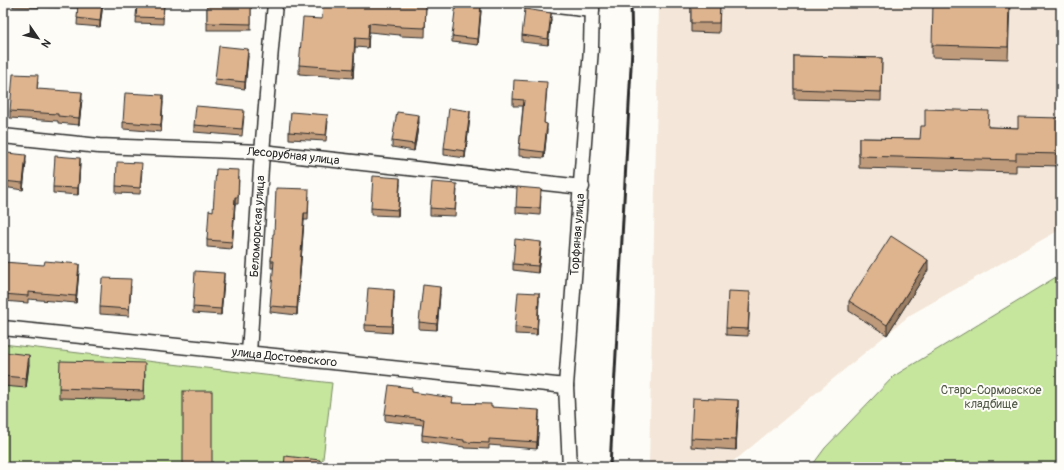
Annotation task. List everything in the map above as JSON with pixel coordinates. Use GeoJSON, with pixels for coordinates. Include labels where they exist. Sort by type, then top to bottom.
{"type":"FeatureCollection","features":[{"type":"Feature","properties":{"kind":"street","name":"Беломорская улица"},"geometry":{"type":"LineString","coordinates":[[249,353],[262,152],[275,3]]}},
{"type":"Feature","properties":{"kind":"street"},"geometry":{"type":"LineString","coordinates":[[530,3],[592,6]]}},
{"type":"Feature","properties":{"kind":"street","name":"Торфяная улица"},"geometry":{"type":"LineString","coordinates":[[570,467],[566,386],[582,187],[591,48],[592,6]]}},
{"type":"Feature","properties":{"kind":"street","name":"Лесорубная улица"},"geometry":{"type":"LineString","coordinates":[[3,136],[99,146],[262,152],[582,187]]}},
{"type":"Feature","properties":{"kind":"street","name":"улица Достоевского"},"geometry":{"type":"LineString","coordinates":[[3,328],[566,386]]}},
{"type":"Feature","properties":{"kind":"shaded area"},"geometry":{"type":"Polygon","coordinates":[[[659,3],[1061,3],[1061,229],[910,315],[739,457],[723,467],[649,467],[659,3]]]}},
{"type":"Feature","properties":{"kind":"green space","name":"Старо-Сормовское кладбище"},"geometry":{"type":"Polygon","coordinates":[[[1061,274],[1061,467],[811,467],[825,448],[894,376],[1061,274]]]}},
{"type":"Feature","properties":{"kind":"green space"},"geometry":{"type":"Polygon","coordinates":[[[3,344],[332,383],[322,467],[3,467],[3,344]]]}},
{"type":"Feature","properties":{"kind":"building"},"geometry":{"type":"Polygon","coordinates":[[[78,3],[102,3],[100,21],[77,18],[78,3]]]}},
{"type":"Feature","properties":{"kind":"building"},"geometry":{"type":"Polygon","coordinates":[[[137,3],[164,3],[163,18],[136,17],[137,3]]]}},
{"type":"Feature","properties":{"kind":"building"},"geometry":{"type":"Polygon","coordinates":[[[207,3],[251,3],[251,24],[207,23],[207,3]]]}},
{"type":"Feature","properties":{"kind":"building"},"geometry":{"type":"Polygon","coordinates":[[[323,3],[426,3],[425,28],[400,27],[369,23],[368,39],[355,38],[353,69],[299,65],[303,18],[322,19],[323,3]]]}},
{"type":"Feature","properties":{"kind":"building"},"geometry":{"type":"Polygon","coordinates":[[[456,3],[481,4],[478,39],[452,36],[456,3]]]}},
{"type":"Feature","properties":{"kind":"building"},"geometry":{"type":"Polygon","coordinates":[[[691,3],[720,3],[719,23],[691,23],[691,3]]]}},
{"type":"Feature","properties":{"kind":"building"},"geometry":{"type":"Polygon","coordinates":[[[933,3],[1009,3],[1008,47],[932,45],[933,3]]]}},
{"type":"Feature","properties":{"kind":"building"},"geometry":{"type":"Polygon","coordinates":[[[525,9],[551,13],[548,39],[522,35],[525,9]]]}},
{"type":"Feature","properties":{"kind":"building"},"geometry":{"type":"Polygon","coordinates":[[[219,46],[248,49],[245,82],[215,79],[219,46]]]}},
{"type":"Feature","properties":{"kind":"building"},"geometry":{"type":"Polygon","coordinates":[[[794,56],[882,58],[881,92],[794,89],[794,56]]]}},
{"type":"Feature","properties":{"kind":"building"},"geometry":{"type":"Polygon","coordinates":[[[13,74],[38,75],[37,89],[82,92],[79,118],[58,116],[58,114],[10,111],[13,74]]]}},
{"type":"Feature","properties":{"kind":"building"},"geometry":{"type":"Polygon","coordinates":[[[514,80],[547,82],[544,123],[547,124],[544,152],[519,149],[524,100],[513,99],[514,80]]]}},
{"type":"Feature","properties":{"kind":"building"},"geometry":{"type":"Polygon","coordinates":[[[125,93],[163,95],[161,125],[123,122],[125,93]]]}},
{"type":"Feature","properties":{"kind":"building"},"geometry":{"type":"Polygon","coordinates":[[[196,106],[244,110],[242,129],[194,125],[196,106]]]}},
{"type":"Feature","properties":{"kind":"building"},"geometry":{"type":"Polygon","coordinates":[[[449,108],[470,111],[465,151],[444,148],[449,108]]]}},
{"type":"Feature","properties":{"kind":"building"},"geometry":{"type":"Polygon","coordinates":[[[925,109],[989,111],[988,127],[1018,128],[1018,117],[1061,118],[1061,154],[1016,153],[1016,160],[859,156],[859,138],[920,139],[921,126],[925,126],[925,109]]]}},
{"type":"Feature","properties":{"kind":"building"},"geometry":{"type":"Polygon","coordinates":[[[291,112],[328,115],[326,135],[289,132],[291,112]]]}},
{"type":"Feature","properties":{"kind":"building"},"geometry":{"type":"Polygon","coordinates":[[[397,112],[419,115],[414,144],[392,141],[397,112]]]}},
{"type":"Feature","properties":{"kind":"building"},"geometry":{"type":"Polygon","coordinates":[[[7,153],[26,155],[23,183],[3,181],[3,167],[6,167],[7,153]]]}},
{"type":"Feature","properties":{"kind":"building"},"geometry":{"type":"Polygon","coordinates":[[[55,156],[80,158],[78,188],[53,187],[55,156]]]}},
{"type":"Feature","properties":{"kind":"building"},"geometry":{"type":"Polygon","coordinates":[[[117,162],[142,163],[140,188],[116,186],[117,162]]]}},
{"type":"Feature","properties":{"kind":"building"},"geometry":{"type":"Polygon","coordinates":[[[216,169],[239,170],[238,197],[235,197],[232,242],[207,240],[209,210],[213,211],[216,169]]]}},
{"type":"Feature","properties":{"kind":"building"},"geometry":{"type":"Polygon","coordinates":[[[373,176],[400,178],[398,210],[371,208],[373,176]]]}},
{"type":"Feature","properties":{"kind":"building"},"geometry":{"type":"Polygon","coordinates":[[[432,182],[457,184],[455,210],[430,208],[432,182]]]}},
{"type":"Feature","properties":{"kind":"building"},"geometry":{"type":"Polygon","coordinates":[[[517,187],[541,189],[540,208],[516,207],[517,187]]]}},
{"type":"Feature","properties":{"kind":"building"},"geometry":{"type":"Polygon","coordinates":[[[276,188],[309,189],[308,213],[304,213],[297,308],[270,306],[274,261],[271,261],[276,188]]]}},
{"type":"Feature","properties":{"kind":"building"},"geometry":{"type":"Polygon","coordinates":[[[891,236],[928,260],[887,325],[849,301],[891,236]]]}},
{"type":"Feature","properties":{"kind":"building"},"geometry":{"type":"Polygon","coordinates":[[[515,239],[541,242],[538,266],[513,264],[515,239]]]}},
{"type":"Feature","properties":{"kind":"building"},"geometry":{"type":"Polygon","coordinates":[[[45,261],[79,264],[76,296],[28,292],[28,296],[3,294],[3,262],[44,265],[45,261]]]}},
{"type":"Feature","properties":{"kind":"building"},"geometry":{"type":"Polygon","coordinates":[[[195,271],[224,273],[221,309],[193,307],[195,271]]]}},
{"type":"Feature","properties":{"kind":"building"},"geometry":{"type":"Polygon","coordinates":[[[102,278],[131,279],[129,309],[100,307],[102,278]]]}},
{"type":"Feature","properties":{"kind":"building"},"geometry":{"type":"Polygon","coordinates":[[[423,285],[440,287],[437,324],[419,322],[423,285]]]}},
{"type":"Feature","properties":{"kind":"building"},"geometry":{"type":"Polygon","coordinates":[[[368,288],[394,290],[392,326],[365,325],[368,288]]]}},
{"type":"Feature","properties":{"kind":"building"},"geometry":{"type":"Polygon","coordinates":[[[728,291],[750,292],[748,329],[726,328],[728,291]]]}},
{"type":"Feature","properties":{"kind":"building"},"geometry":{"type":"Polygon","coordinates":[[[518,292],[539,293],[537,329],[515,327],[518,292]]]}},
{"type":"Feature","properties":{"kind":"building"},"geometry":{"type":"Polygon","coordinates":[[[3,352],[29,355],[26,378],[3,376],[3,352]]]}},
{"type":"Feature","properties":{"kind":"building"},"geometry":{"type":"Polygon","coordinates":[[[60,361],[145,363],[144,391],[59,388],[60,361]]]}},
{"type":"Feature","properties":{"kind":"building"},"geometry":{"type":"Polygon","coordinates":[[[389,385],[412,388],[412,392],[453,398],[452,403],[491,404],[491,407],[539,410],[537,442],[489,439],[489,443],[464,442],[464,440],[422,435],[424,419],[385,414],[389,385]]]}},
{"type":"Feature","properties":{"kind":"building"},"geometry":{"type":"Polygon","coordinates":[[[183,391],[212,391],[212,467],[183,467],[183,391]]]}},
{"type":"Feature","properties":{"kind":"building"},"geometry":{"type":"Polygon","coordinates":[[[693,398],[738,400],[736,440],[691,438],[693,398]]]}},
{"type":"Feature","properties":{"kind":"building"},"geometry":{"type":"Polygon","coordinates":[[[285,456],[320,460],[319,467],[284,467],[285,456]]]}},
{"type":"Feature","properties":{"kind":"railway"},"geometry":{"type":"LineString","coordinates":[[610,467],[632,48],[631,3]]}}]}
